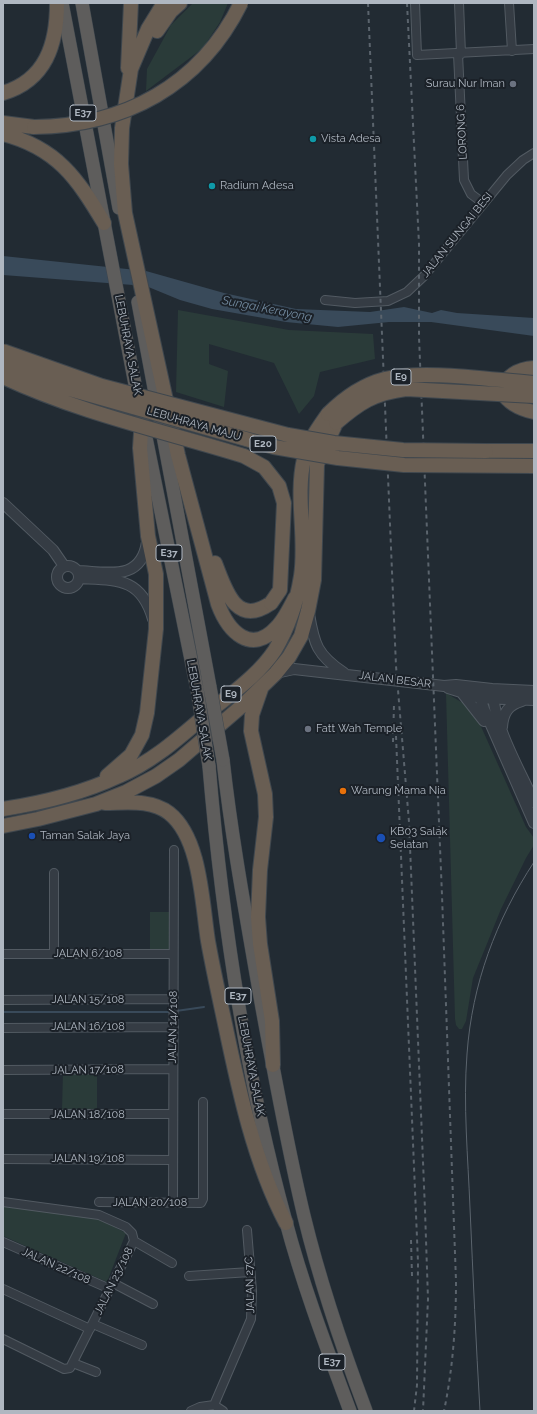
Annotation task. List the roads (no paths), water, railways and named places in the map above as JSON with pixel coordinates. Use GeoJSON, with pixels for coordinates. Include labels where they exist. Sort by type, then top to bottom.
{"type":"FeatureCollection","features":[{"type":"Feature","properties":{"kind":"highway"},"geometry":{"type":"LineString","coordinates":[[3,93],[23,83],[35,73],[52,50],[56,33],[57,3]]}},
{"type":"Feature","properties":{"kind":"highway","name":"LEBUHRAYA SALAK"},"geometry":{"type":"LineString","coordinates":[[62,3],[121,312],[197,689],[209,766],[217,860],[229,950],[252,1075],[268,1152],[286,1223],[350,1411]]}},
{"type":"Feature","properties":{"kind":"highway","name":"LEBUHRAYA SALAK"},"geometry":{"type":"LineString","coordinates":[[82,3],[124,236],[210,687],[223,760],[231,830],[273,1065],[306,1223],[343,1348],[366,1411]]}},
{"type":"Feature","properties":{"kind":"highway"},"geometry":{"type":"LineString","coordinates":[[128,90],[131,3]]}},
{"type":"Feature","properties":{"kind":"highway"},"geometry":{"type":"LineString","coordinates":[[125,213],[121,164],[122,128],[131,69],[148,28],[164,3]]}},
{"type":"Feature","properties":{"kind":"highway"},"geometry":{"type":"LineString","coordinates":[[128,90],[146,49],[171,11],[180,3]]}},
{"type":"Feature","properties":{"kind":"highway"},"geometry":{"type":"LineString","coordinates":[[3,123],[34,127],[63,126],[100,120],[123,112],[151,98],[169,87],[205,56],[228,26],[241,3]]}},
{"type":"Feature","properties":{"kind":"highway"},"geometry":{"type":"LineString","coordinates":[[3,134],[30,143],[47,153],[64,166],[77,180],[104,223]]}},
{"type":"Feature","properties":{"kind":"highway"},"geometry":{"type":"LineString","coordinates":[[112,166],[125,213],[178,455],[223,619],[233,632],[245,638],[257,640],[268,636],[278,627],[295,598]]}},
{"type":"Feature","properties":{"kind":"highway","name":"LEBUHRAYA MAJU"},"geometry":{"type":"LineString","coordinates":[[3,351],[102,386],[243,424],[303,438],[334,443],[403,450],[534,451]]}},
{"type":"Feature","properties":{"kind":"highway","name":"LEBUHRAYA MAJU"},"geometry":{"type":"LineString","coordinates":[[3,364],[66,388],[274,447],[338,458],[404,465],[534,466]]}},
{"type":"Feature","properties":{"kind":"highway"},"geometry":{"type":"LineString","coordinates":[[534,368],[518,372],[510,376],[505,380],[502,392],[505,398],[514,405],[534,412]]}},
{"type":"Feature","properties":{"kind":"highway","name":"E9"},"geometry":{"type":"LineString","coordinates":[[3,826],[38,820],[96,804],[126,792],[156,776],[179,760],[261,687],[276,673],[289,657],[301,636],[314,580],[300,491],[304,458],[316,432],[328,414],[341,401],[364,387],[378,382],[407,376],[443,376],[534,383]]}},
{"type":"Feature","properties":{"kind":"highway"},"geometry":{"type":"LineString","coordinates":[[3,377],[44,395],[94,412],[244,456],[264,466],[278,486],[284,503],[280,590],[271,603],[257,610],[248,610],[235,604],[228,597],[210,550],[198,524]]}},
{"type":"Feature","properties":{"kind":"highway","name":"E9"},"geometry":{"type":"LineString","coordinates":[[3,809],[32,804],[96,785],[120,776],[166,748],[256,672],[274,650],[288,623],[309,553],[317,464],[336,423],[356,406],[369,398],[390,391],[406,389],[534,396]]}},
{"type":"Feature","properties":{"kind":"highway"},"geometry":{"type":"LineString","coordinates":[[162,436],[164,394]]}},
{"type":"Feature","properties":{"kind":"highway"},"geometry":{"type":"LineString","coordinates":[[96,785],[131,755],[142,735],[147,713],[156,628],[156,574],[148,536],[140,448],[142,417]]}},
{"type":"Feature","properties":{"kind":"highway"},"geometry":{"type":"LineString","coordinates":[[261,687],[252,716],[251,731],[264,794],[266,817],[260,870],[258,917],[260,944],[272,1021],[273,1065]]}},
{"type":"Feature","properties":{"kind":"highway"},"geometry":{"type":"LineString","coordinates":[[96,804],[150,804],[169,813],[182,829],[190,846],[200,878],[208,940],[241,1094],[258,1152],[276,1204],[286,1223]]}},
{"type":"Feature","properties":{"kind":"street"},"geometry":{"type":"LineString","coordinates":[[415,3],[417,55],[460,54],[534,49]]}},
{"type":"Feature","properties":{"kind":"street","name":"LORONG 6"},"geometry":{"type":"LineString","coordinates":[[459,3],[464,180],[471,194],[483,203]]}},
{"type":"Feature","properties":{"kind":"street"},"geometry":{"type":"LineString","coordinates":[[509,3],[512,51]]}},
{"type":"Feature","properties":{"kind":"street","name":"JALAN SUNGAI BESI"},"geometry":{"type":"LineString","coordinates":[[325,300],[355,303],[388,301],[407,292],[424,276],[507,175],[523,160],[534,153]]}},
{"type":"Feature","properties":{"kind":"street"},"geometry":{"type":"LineString","coordinates":[[3,503],[52,550],[64,566],[71,567],[78,575],[124,582],[134,588],[144,597],[150,607],[156,628]]}},
{"type":"Feature","properties":{"kind":"street"},"geometry":{"type":"LineString","coordinates":[[78,575],[123,572],[134,568],[141,562],[145,553],[148,536]]}},
{"type":"Feature","properties":{"kind":"street"},"geometry":{"type":"LineString","coordinates":[[64,566],[59,570],[56,577],[60,586],[67,588],[73,587],[78,575]]}},
{"type":"Feature","properties":{"kind":"street","name":"JALAN BESAR"},"geometry":{"type":"LineString","coordinates":[[308,611],[311,630],[318,651],[331,664],[345,674]]}},
{"type":"Feature","properties":{"kind":"street","name":"JALAN BESAR"},"geometry":{"type":"LineString","coordinates":[[276,673],[294,669],[444,686],[456,685],[480,693]]}},
{"type":"Feature","properties":{"kind":"street","name":"JALAN BESAR"},"geometry":{"type":"LineString","coordinates":[[444,686],[462,693],[492,694],[530,700]]}},
{"type":"Feature","properties":{"kind":"street","name":"JALAN BESAR"},"geometry":{"type":"LineString","coordinates":[[492,694],[534,691]]}},
{"type":"Feature","properties":{"kind":"street"},"geometry":{"type":"LineString","coordinates":[[462,693],[498,732]]}},
{"type":"Feature","properties":{"kind":"street"},"geometry":{"type":"LineString","coordinates":[[480,693],[534,802]]}},
{"type":"Feature","properties":{"kind":"street"},"geometry":{"type":"LineString","coordinates":[[492,694],[498,732],[534,823]]}},
{"type":"Feature","properties":{"kind":"street"},"geometry":{"type":"LineString","coordinates":[[498,732],[505,711],[516,703],[530,700]]}},
{"type":"Feature","properties":{"kind":"street","name":"JALAN 14/108"},"geometry":{"type":"LineString","coordinates":[[173,1203],[174,1160],[172,1069],[174,1023],[174,850]]}},
{"type":"Feature","properties":{"kind":"street"},"geometry":{"type":"LineString","coordinates":[[54,873],[54,954]]}},
{"type":"Feature","properties":{"kind":"street","name":"JALAN 6/108"},"geometry":{"type":"LineString","coordinates":[[3,954],[174,954]]}},
{"type":"Feature","properties":{"kind":"street","name":"JALAN 15/108"},"geometry":{"type":"LineString","coordinates":[[3,1000],[174,1003]]}},
{"type":"Feature","properties":{"kind":"street","name":"JALAN 16/108"},"geometry":{"type":"LineString","coordinates":[[3,1028],[174,1023]]}},
{"type":"Feature","properties":{"kind":"street","name":"JALAN 17/108"},"geometry":{"type":"LineString","coordinates":[[3,1070],[172,1069]]}},
{"type":"Feature","properties":{"kind":"street","name":"JALAN 20/108"},"geometry":{"type":"LineString","coordinates":[[99,1202],[201,1203],[203,1199],[203,1102]]}},
{"type":"Feature","properties":{"kind":"street","name":"JALAN 18/108"},"geometry":{"type":"LineString","coordinates":[[3,1114],[172,1114]]}},
{"type":"Feature","properties":{"kind":"street","name":"JALAN 19/108"},"geometry":{"type":"LineString","coordinates":[[3,1159],[174,1160]]}},
{"type":"Feature","properties":{"kind":"street","name":"JALAN 20/108"},"geometry":{"type":"LineString","coordinates":[[3,1202],[99,1214]]}},
{"type":"Feature","properties":{"kind":"street","name":"JALAN 23/108"},"geometry":{"type":"LineString","coordinates":[[74,1363],[134,1241],[132,1233],[126,1227],[99,1214]]}},
{"type":"Feature","properties":{"kind":"street","name":"JALAN 27C"},"geometry":{"type":"LineString","coordinates":[[214,1405],[252,1319],[247,1230]]}},
{"type":"Feature","properties":{"kind":"street"},"geometry":{"type":"LineString","coordinates":[[134,1241],[172,1263]]}},
{"type":"Feature","properties":{"kind":"street","name":"JALAN 22/108"},"geometry":{"type":"LineString","coordinates":[[3,1242],[153,1304]]}},
{"type":"Feature","properties":{"kind":"street"},"geometry":{"type":"LineString","coordinates":[[189,1276],[250,1272]]}},
{"type":"Feature","properties":{"kind":"street"},"geometry":{"type":"LineString","coordinates":[[3,1289],[91,1327],[142,1345]]}},
{"type":"Feature","properties":{"kind":"street"},"geometry":{"type":"LineString","coordinates":[[3,1339],[64,1369],[70,1368],[74,1363],[96,1372]]}},
{"type":"Feature","properties":{"kind":"street"},"geometry":{"type":"LineString","coordinates":[[191,1411],[200,1407],[214,1405],[223,1411]]}},
{"type":"Feature","properties":{"kind":"water","name":"Sungai Kerayong"},"geometry":{"type":"Polygon","coordinates":[[[3,256],[146,271],[224,293],[296,309],[370,312],[404,307],[432,313],[441,310],[457,313],[534,318],[534,336],[431,322],[389,322],[338,327],[286,322],[212,309],[180,300],[146,286],[3,275],[3,256]]]}},
{"type":"Feature","properties":{"kind":"waterway"},"geometry":{"type":"LineString","coordinates":[[176,1011],[204,1007]]}},
{"type":"Feature","properties":{"kind":"waterway"},"geometry":{"type":"LineString","coordinates":[[3,1012],[172,1012]]}},
{"type":"Feature","properties":{"kind":"tram line"},"geometry":{"type":"LineString","coordinates":[[480,1411],[466,1131],[467,1054],[474,1003],[488,954],[508,907],[534,862]]}},
{"type":"Feature","properties":{"kind":"railway"},"geometry":{"type":"LineString","coordinates":[[368,3],[396,666],[409,822],[425,1210],[428,1299],[423,1411]]}},
{"type":"Feature","properties":{"kind":"railway"},"geometry":{"type":"LineString","coordinates":[[407,3],[419,244],[419,337],[456,1281],[450,1379],[444,1411]]}},
{"type":"Feature","properties":{"kind":"railway"},"geometry":{"type":"LineString","coordinates":[[393,742],[394,704]]}},
{"type":"Feature","properties":{"kind":"railway"},"geometry":{"type":"LineString","coordinates":[[396,736],[418,1262],[417,1385],[414,1411]]}},
{"type":"Feature","properties":{"kind":"railway"},"geometry":{"type":"LineString","coordinates":[[411,1240],[412,1276]]}},
{"type":"Feature","properties":{"kind":"place","name":"Surau Nur Iman"},"geometry":{"type":"Point","coordinates":[513,84]}},
{"type":"Feature","properties":{"kind":"place","name":"Vista Adesa"},"geometry":{"type":"Point","coordinates":[313,139]}},
{"type":"Feature","properties":{"kind":"place","name":"Radium Adesa"},"geometry":{"type":"Point","coordinates":[212,186]}},
{"type":"Feature","properties":{"kind":"place","name":"Fatt Wah Temple"},"geometry":{"type":"Point","coordinates":[308,729]}},
{"type":"Feature","properties":{"kind":"place","name":"Warung Mama Nia"},"geometry":{"type":"Point","coordinates":[343,791]}},
{"type":"Feature","properties":{"kind":"place","name":"Taman Salak Jaya"},"geometry":{"type":"Point","coordinates":[32,836]}},
{"type":"Feature","properties":{"kind":"place","name":"KB03 Salak Selatan"},"geometry":{"type":"Point","coordinates":[381,838]}}]}
